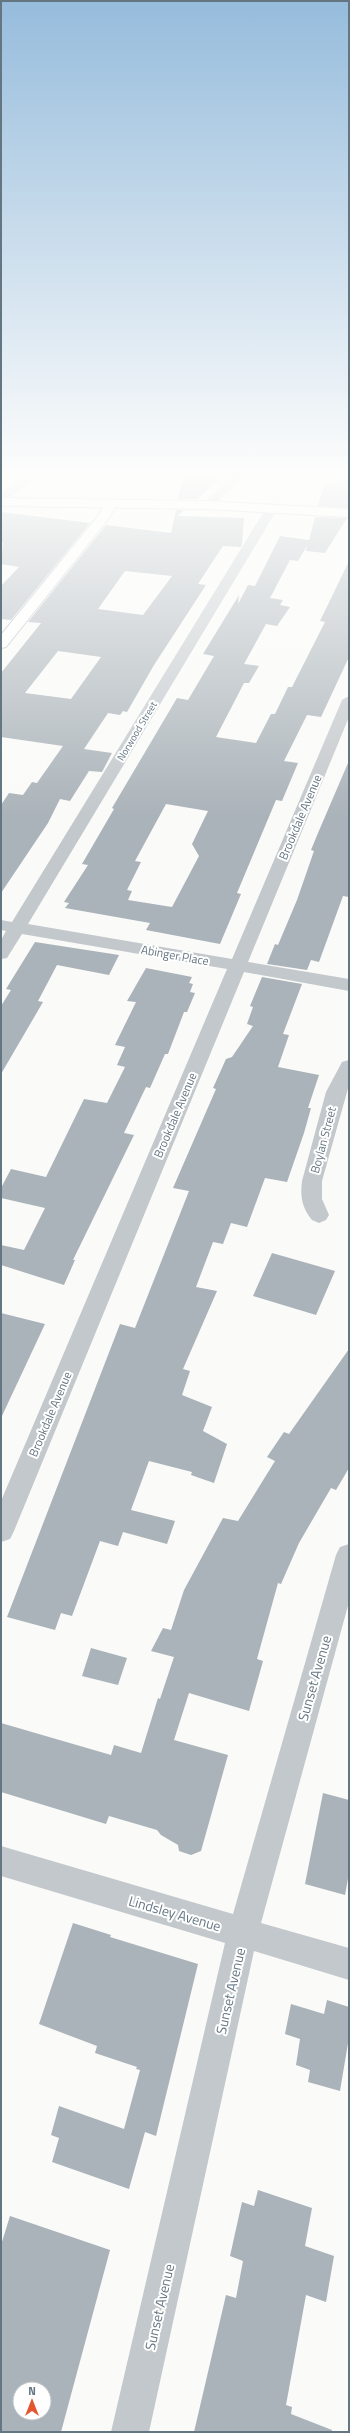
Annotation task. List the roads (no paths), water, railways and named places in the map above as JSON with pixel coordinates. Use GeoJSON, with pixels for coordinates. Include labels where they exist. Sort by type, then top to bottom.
{"type":"FeatureCollection","features":[{"type":"Feature","properties":{"kind":"main road"},"geometry":{"type":"LineString","coordinates":[[1,644],[44,591]]}},
{"type":"Feature","properties":{"kind":"street","name":"Norwood Street"},"geometry":{"type":"LineString","coordinates":[[1,954],[9,926],[220,591]]}},
{"type":"Feature","properties":{"kind":"street","name":"Brookdale Avenue"},"geometry":{"type":"LineString","coordinates":[[1,1531],[349,700]]}},
{"type":"Feature","properties":{"kind":"street","name":"Abinger Place"},"geometry":{"type":"LineString","coordinates":[[9,926],[349,985]]}},
{"type":"Feature","properties":{"kind":"street","name":"Boylan Street"},"geometry":{"type":"LineString","coordinates":[[319,1215],[312,1206],[310,1195],[312,1181],[336,1092],[349,1066]]}},
{"type":"Feature","properties":{"kind":"street","name":"Sunset Avenue"},"geometry":{"type":"LineString","coordinates":[[130,2432],[243,1933],[349,1555]]}},
{"type":"Feature","properties":{"kind":"street","name":"Lindsley Avenue"},"geometry":{"type":"LineString","coordinates":[[1,1861],[349,1964]]}}]}
